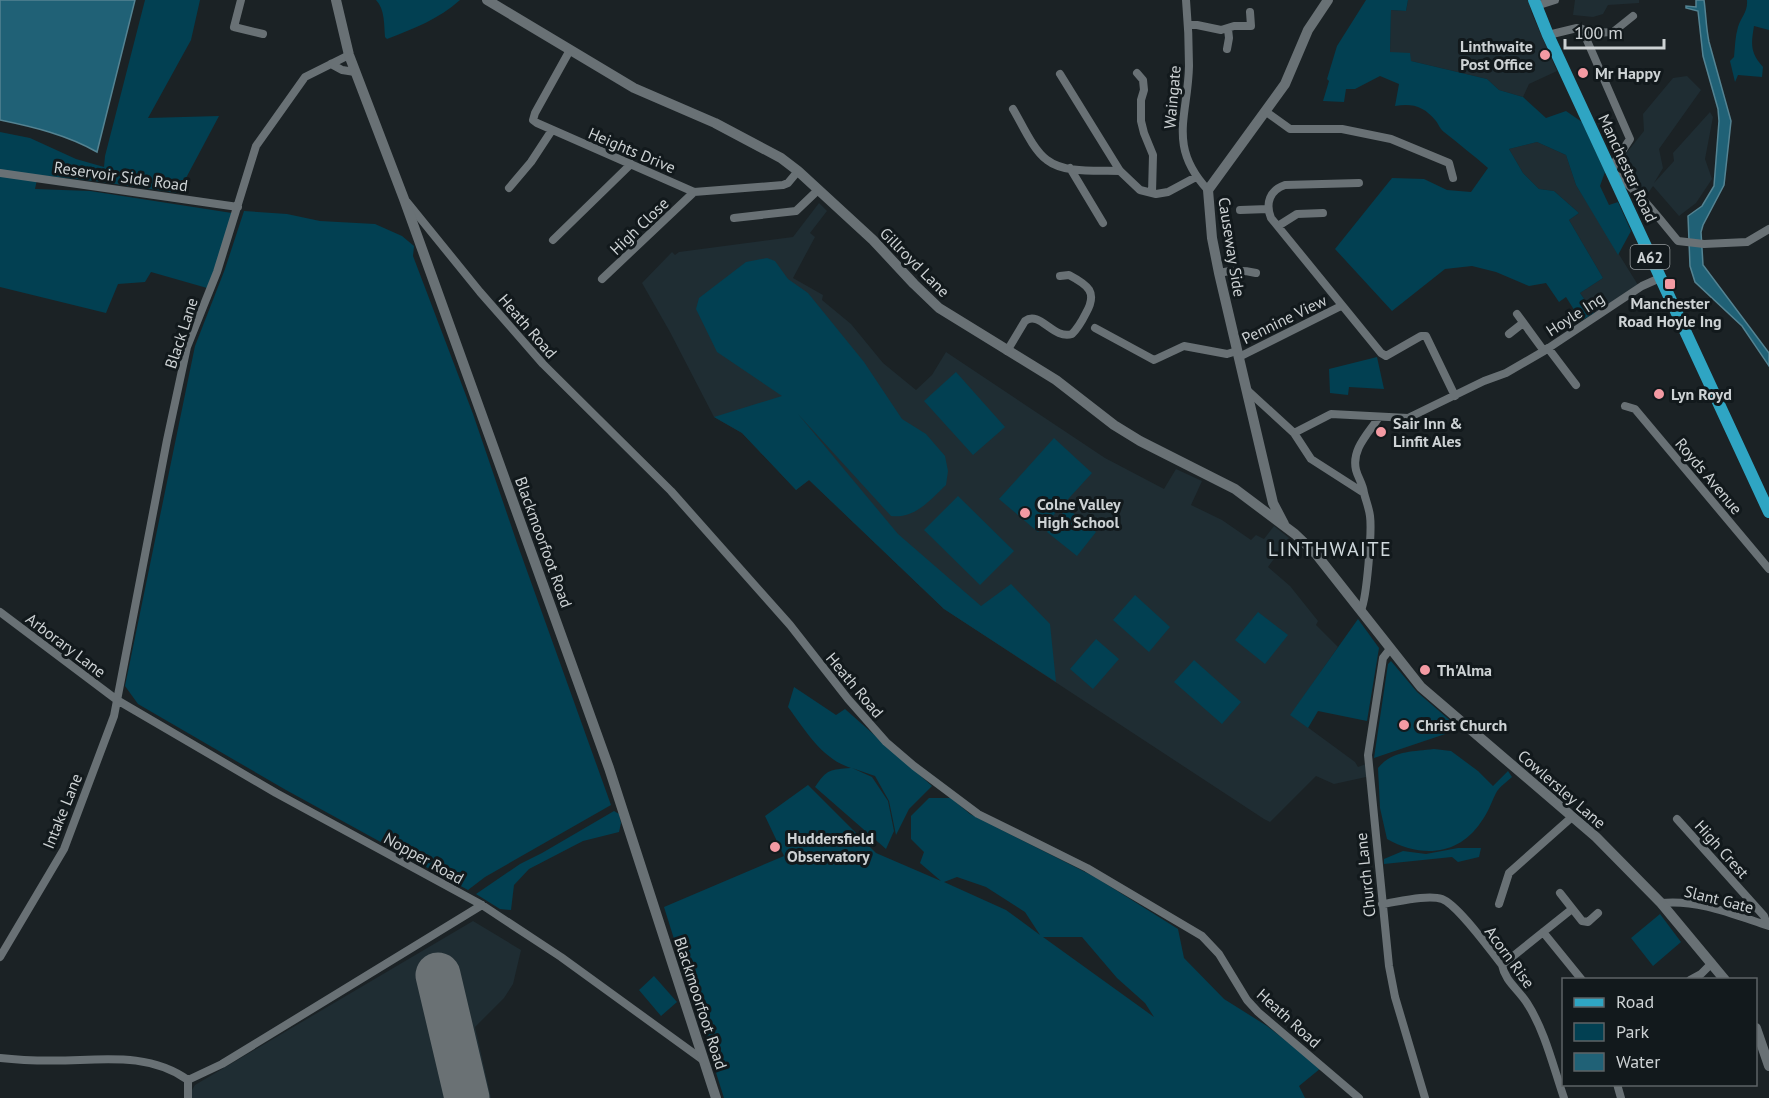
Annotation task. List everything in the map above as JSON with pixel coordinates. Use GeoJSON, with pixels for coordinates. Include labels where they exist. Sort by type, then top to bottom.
{"type":"FeatureCollection","features":[{"type":"Feature","properties":{"kind":"main road","name":"Manchester Road"},"geometry":{"type":"LineString","coordinates":[[1535,3],[1769,512]]}},
{"type":"Feature","properties":{"kind":"street"},"geometry":{"type":"LineString","coordinates":[[241,0],[234,27],[264,34]]}},
{"type":"Feature","properties":{"kind":"street","name":"Blackmoorfoot Road"},"geometry":{"type":"LineString","coordinates":[[336,0],[355,72],[404,199],[609,768],[716,1098]]}},
{"type":"Feature","properties":{"kind":"street","name":"Gillroyd Lane"},"geometry":{"type":"LineString","coordinates":[[487,0],[634,88],[715,123],[781,158],[873,240],[939,308],[1056,380],[1114,425],[1140,441],[1235,489],[1286,527],[1316,554],[1362,611]]}},
{"type":"Feature","properties":{"kind":"street","name":"Waingate"},"geometry":{"type":"LineString","coordinates":[[1186,0],[1189,68],[1181,135],[1196,177],[1208,190]]}},
{"type":"Feature","properties":{"kind":"street","name":"Causeway Side"},"geometry":{"type":"LineString","coordinates":[[1286,527],[1273,503],[1219,273],[1212,238],[1208,190],[1285,84],[1308,30],[1328,0]]}},
{"type":"Feature","properties":{"kind":"street"},"geometry":{"type":"LineString","coordinates":[[1535,3],[1555,0]]}},
{"type":"Feature","properties":{"kind":"street"},"geometry":{"type":"LineString","coordinates":[[1188,25],[1221,30],[1234,26],[1251,30],[1250,12]]}},
{"type":"Feature","properties":{"kind":"street"},"geometry":{"type":"LineString","coordinates":[[1548,35],[1577,28],[1593,33],[1613,32],[1634,16]]}},
{"type":"Feature","properties":{"kind":"street"},"geometry":{"type":"LineString","coordinates":[[1227,49],[1228,29]]}},
{"type":"Feature","properties":{"kind":"street"},"geometry":{"type":"LineString","coordinates":[[1582,29],[1630,139],[1615,162],[1612,172],[1622,178],[1678,241],[1704,244],[1747,242],[1769,229]]}},
{"type":"Feature","properties":{"kind":"street","name":"Heights Drive"},"geometry":{"type":"LineString","coordinates":[[570,50],[533,120],[694,192],[783,185],[788,183],[798,171]]}},
{"type":"Feature","properties":{"kind":"street","name":"Black Lane"},"geometry":{"type":"LineString","coordinates":[[117,700],[187,347],[217,272],[256,146],[305,77],[349,55]]}},
{"type":"Feature","properties":{"kind":"street"},"geometry":{"type":"LineString","coordinates":[[331,64],[342,70],[355,72]]}},
{"type":"Feature","properties":{"kind":"street"},"geometry":{"type":"LineString","coordinates":[[1137,73],[1143,80],[1144,90],[1141,100],[1144,133],[1153,155],[1152,194]]}},
{"type":"Feature","properties":{"kind":"street"},"geometry":{"type":"LineString","coordinates":[[1060,74],[1120,171],[1140,190],[1152,194],[1168,192],[1196,177]]}},
{"type":"Feature","properties":{"kind":"street"},"geometry":{"type":"LineString","coordinates":[[1013,109],[1041,154],[1055,165],[1120,171]]}},
{"type":"Feature","properties":{"kind":"street"},"geometry":{"type":"LineString","coordinates":[[1265,111],[1290,129],[1342,129],[1391,138],[1449,163],[1453,178]]}},
{"type":"Feature","properties":{"kind":"street"},"geometry":{"type":"LineString","coordinates":[[509,188],[531,162],[552,130]]}},
{"type":"Feature","properties":{"kind":"street"},"geometry":{"type":"LineString","coordinates":[[553,240],[630,164]]}},
{"type":"Feature","properties":{"kind":"street"},"geometry":{"type":"LineString","coordinates":[[1070,168],[1103,223]]}},
{"type":"Feature","properties":{"kind":"street","name":"Reservoir Side Road"},"geometry":{"type":"LineString","coordinates":[[0,173],[238,207]]}},
{"type":"Feature","properties":{"kind":"street"},"geometry":{"type":"LineString","coordinates":[[1341,306],[1271,218],[1268,209],[1271,196],[1276,188],[1286,185],[1359,183]]}},
{"type":"Feature","properties":{"kind":"street"},"geometry":{"type":"LineString","coordinates":[[734,218],[796,211],[818,190]]}},
{"type":"Feature","properties":{"kind":"street","name":"High Close"},"geometry":{"type":"LineString","coordinates":[[602,279],[694,192]]}},
{"type":"Feature","properties":{"kind":"street","name":"Heath Road"},"geometry":{"type":"LineString","coordinates":[[404,199],[543,364],[672,491],[790,625],[848,699],[886,742],[978,814],[1087,868],[1202,936],[1219,954],[1247,1000],[1258,1012],[1359,1098]]}},
{"type":"Feature","properties":{"kind":"street"},"geometry":{"type":"LineString","coordinates":[[1240,210],[1268,209]]}},
{"type":"Feature","properties":{"kind":"street"},"geometry":{"type":"LineString","coordinates":[[1278,226],[1297,214],[1323,213]]}},
{"type":"Feature","properties":{"kind":"street"},"geometry":{"type":"LineString","coordinates":[[1219,273],[1230,270],[1246,270],[1256,273]]}},
{"type":"Feature","properties":{"kind":"street"},"geometry":{"type":"LineString","coordinates":[[1007,351],[1029,318],[1036,318],[1061,335],[1072,334],[1077,329],[1092,301],[1091,293],[1087,285],[1070,275],[1060,276]]}},
{"type":"Feature","properties":{"kind":"street","name":"Hoyle Ing"},"geometry":{"type":"LineString","coordinates":[[1294,433],[1331,414],[1408,418],[1484,381],[1506,373],[1642,286],[1660,278]]}},
{"type":"Feature","properties":{"kind":"street","name":"Pennine View"},"geometry":{"type":"LineString","coordinates":[[1238,354],[1341,306],[1386,356],[1421,336],[1426,336],[1455,396]]}},
{"type":"Feature","properties":{"kind":"street"},"geometry":{"type":"LineString","coordinates":[[1517,314],[1576,385]]}},
{"type":"Feature","properties":{"kind":"street"},"geometry":{"type":"LineString","coordinates":[[1509,334],[1524,323]]}},
{"type":"Feature","properties":{"kind":"street"},"geometry":{"type":"LineString","coordinates":[[1095,328],[1154,360],[1184,346],[1238,354]]}},
{"type":"Feature","properties":{"kind":"street"},"geometry":{"type":"LineString","coordinates":[[1246,389],[1294,433],[1311,459],[1364,493]]}},
{"type":"Feature","properties":{"kind":"street","name":"Royds Avenue"},"geometry":{"type":"LineString","coordinates":[[1625,406],[1635,409],[1769,569]]}},
{"type":"Feature","properties":{"kind":"street"},"geometry":{"type":"LineString","coordinates":[[1362,611],[1367,574],[1370,517],[1363,486],[1356,471],[1355,460],[1359,446],[1379,417]]}},
{"type":"Feature","properties":{"kind":"street","name":"Cowlersley Lane"},"geometry":{"type":"LineString","coordinates":[[1362,611],[1421,687],[1596,837],[1661,903],[1723,978]]}},
{"type":"Feature","properties":{"kind":"street","name":"Arborary Lane"},"geometry":{"type":"LineString","coordinates":[[0,612],[117,700]]}},
{"type":"Feature","properties":{"kind":"street","name":"Church Lane"},"geometry":{"type":"LineString","coordinates":[[1390,649],[1383,658],[1368,755],[1389,966],[1395,998],[1425,1098]]}},
{"type":"Feature","properties":{"kind":"street","name":"Nopper Road"},"geometry":{"type":"LineString","coordinates":[[117,700],[276,793],[482,905],[561,957],[704,1061]]}},
{"type":"Feature","properties":{"kind":"street","name":"Intake Lane"},"geometry":{"type":"LineString","coordinates":[[0,957],[64,849],[114,716],[117,700]]}},
{"type":"Feature","properties":{"kind":"street"},"geometry":{"type":"LineString","coordinates":[[1499,904],[1509,873],[1572,817]]}},
{"type":"Feature","properties":{"kind":"street","name":"High Crest"},"geometry":{"type":"LineString","coordinates":[[1677,819],[1764,916],[1768,926]]}},
{"type":"Feature","properties":{"kind":"street"},"geometry":{"type":"LineString","coordinates":[[1560,893],[1582,921],[1588,922],[1598,913]]}},
{"type":"Feature","properties":{"kind":"street","name":"Acorn Rise"},"geometry":{"type":"LineString","coordinates":[[1382,904],[1422,898],[1442,899],[1455,909],[1502,964],[1504,974],[1527,1002],[1542,1034],[1564,1098]]}},
{"type":"Feature","properties":{"kind":"street","name":"Slant Gate"},"geometry":{"type":"LineString","coordinates":[[1661,903],[1674,901],[1717,909],[1768,926]]}},
{"type":"Feature","properties":{"kind":"street"},"geometry":{"type":"LineString","coordinates":[[0,1058],[140,1060],[162,1067],[188,1080],[231,1059],[482,905]]}},
{"type":"Feature","properties":{"kind":"street"},"geometry":{"type":"LineString","coordinates":[[1502,964],[1572,909]]}},
{"type":"Feature","properties":{"kind":"street"},"geometry":{"type":"LineString","coordinates":[[1543,932],[1580,978]]}},
{"type":"Feature","properties":{"kind":"street"},"geometry":{"type":"LineString","coordinates":[[1694,978],[1712,963]]}},
{"type":"Feature","properties":{"kind":"street"},"geometry":{"type":"LineString","coordinates":[[1757,1033],[1769,1066]]}},
{"type":"Feature","properties":{"kind":"street"},"geometry":{"type":"LineString","coordinates":[[188,1080],[188,1098]]}},
{"type":"Feature","properties":{"kind":"shaded area"},"geometry":{"type":"Polygon","coordinates":[[[1408,0],[1528,0],[1557,71],[1529,84],[1523,97],[1499,90],[1487,79],[1411,61],[1390,52],[1391,10],[1406,11],[1408,0]]]}},
{"type":"Feature","properties":{"kind":"shaded area"},"geometry":{"type":"Polygon","coordinates":[[[1575,0],[1639,0],[1639,3],[1608,5],[1603,14],[1593,17],[1573,15],[1575,0]]]}},
{"type":"Feature","properties":{"kind":"shaded area"},"geometry":{"type":"Polygon","coordinates":[[[1687,76],[1701,90],[1659,149],[1663,168],[1654,183],[1674,161],[1673,153],[1710,112],[1713,117],[1705,159],[1712,179],[1696,203],[1679,216],[1653,186],[1646,196],[1616,166],[1644,131],[1643,114],[1673,78],[1687,76]]]}},
{"type":"Feature","properties":{"kind":"shaded area"},"geometry":{"type":"Polygon","coordinates":[[[1537,142],[1566,155],[1576,185],[1638,285],[1594,313],[1580,293],[1603,278],[1569,220],[1579,213],[1554,191],[1539,189],[1523,173],[1509,149],[1537,142]]]}},
{"type":"Feature","properties":{"kind":"shaded area","name":"Colne Valley High School"},"geometry":{"type":"Polygon","coordinates":[[[819,203],[827,211],[810,233],[815,237],[793,278],[823,295],[822,300],[851,324],[883,363],[916,390],[932,375],[946,352],[1105,458],[1164,489],[1176,469],[1202,481],[1191,505],[1222,520],[1251,540],[1256,535],[1264,539],[1274,526],[1289,538],[1268,567],[1290,586],[1318,621],[1316,625],[1338,647],[1291,715],[1355,762],[1358,767],[1366,764],[1366,777],[1334,784],[1316,776],[1270,822],[1264,819],[944,609],[809,480],[796,490],[742,433],[714,417],[642,283],[672,252],[675,255],[679,252],[793,237],[819,203]]]}},
{"type":"Feature","properties":{"kind":"shaded area"},"geometry":{"type":"Polygon","coordinates":[[[473,921],[521,950],[513,984],[504,998],[475,1027],[491,1098],[190,1098],[195,1085],[473,921]]]}},
{"type":"Feature","properties":{"kind":"green space"},"geometry":{"type":"Polygon","coordinates":[[[145,0],[200,0],[191,40],[148,118],[219,116],[178,193],[38,175],[35,189],[90,191],[232,213],[221,255],[207,288],[151,272],[145,282],[118,284],[106,313],[0,287],[0,132],[30,138],[76,159],[104,167],[145,0]]]}},
{"type":"Feature","properties":{"kind":"green space"},"geometry":{"type":"Polygon","coordinates":[[[376,0],[460,0],[435,18],[387,39],[383,12],[376,0]]]}},
{"type":"Feature","properties":{"kind":"green space"},"geometry":{"type":"Polygon","coordinates":[[[1366,0],[1408,0],[1406,11],[1391,10],[1390,52],[1410,53],[1411,61],[1487,79],[1499,90],[1523,97],[1546,118],[1566,111],[1582,122],[1605,172],[1600,186],[1609,205],[1618,202],[1631,231],[1618,255],[1576,185],[1566,155],[1537,142],[1509,149],[1523,173],[1539,189],[1554,191],[1579,213],[1569,220],[1603,278],[1580,293],[1594,313],[1581,321],[1566,297],[1559,302],[1546,283],[1529,286],[1496,272],[1472,266],[1445,269],[1392,311],[1335,249],[1392,178],[1424,179],[1447,190],[1471,192],[1488,168],[1443,131],[1427,112],[1412,105],[1395,106],[1399,84],[1380,76],[1355,89],[1346,89],[1344,102],[1323,101],[1337,46],[1366,0]]]}},
{"type":"Feature","properties":{"kind":"green space"},"geometry":{"type":"Polygon","coordinates":[[[1747,0],[1769,0],[1769,30],[1754,26],[1752,38],[1752,48],[1763,67],[1762,77],[1738,75],[1735,82],[1730,61],[1734,57],[1737,31],[1747,0]]]}},
{"type":"Feature","properties":{"kind":"green space"},"geometry":{"type":"Polygon","coordinates":[[[244,211],[287,214],[320,221],[375,224],[402,236],[414,246],[413,256],[473,414],[611,805],[485,877],[468,890],[286,790],[138,704],[125,686],[195,346],[225,269],[244,211]]]}},
{"type":"Feature","properties":{"kind":"green space"},"geometry":{"type":"Polygon","coordinates":[[[767,258],[775,261],[788,279],[808,293],[864,362],[902,419],[926,434],[945,456],[948,471],[946,485],[915,511],[907,515],[891,516],[798,414],[898,534],[981,606],[1011,584],[1050,624],[1056,682],[944,609],[809,480],[796,490],[742,433],[714,417],[782,396],[717,352],[696,309],[699,298],[746,262],[767,258]]]}},
{"type":"Feature","properties":{"kind":"green space"},"geometry":{"type":"Polygon","coordinates":[[[1377,357],[1384,389],[1349,387],[1348,395],[1330,393],[1329,369],[1377,357]]]}},
{"type":"Feature","properties":{"kind":"green space"},"geometry":{"type":"Polygon","coordinates":[[[956,372],[1005,427],[973,455],[924,401],[956,372]]]}},
{"type":"Feature","properties":{"kind":"green space"},"geometry":{"type":"Polygon","coordinates":[[[1054,438],[1092,473],[1038,532],[999,499],[1054,438]]]}},
{"type":"Feature","properties":{"kind":"green space"},"geometry":{"type":"Polygon","coordinates":[[[958,496],[1014,551],[980,585],[924,530],[958,496]]]}},
{"type":"Feature","properties":{"kind":"green space"},"geometry":{"type":"Polygon","coordinates":[[[1067,508],[1096,532],[1077,556],[1047,532],[1067,508]]]}},
{"type":"Feature","properties":{"kind":"green space"},"geometry":{"type":"Polygon","coordinates":[[[1135,595],[1170,627],[1149,652],[1113,620],[1135,595]]]}},
{"type":"Feature","properties":{"kind":"green space"},"geometry":{"type":"Polygon","coordinates":[[[1258,612],[1288,635],[1265,664],[1235,640],[1258,612]]]}},
{"type":"Feature","properties":{"kind":"green space"},"geometry":{"type":"Polygon","coordinates":[[[1358,619],[1379,648],[1367,721],[1318,711],[1308,728],[1290,715],[1358,619]]]}},
{"type":"Feature","properties":{"kind":"green space"},"geometry":{"type":"Polygon","coordinates":[[[1096,639],[1119,659],[1093,689],[1070,669],[1096,639]]]}},
{"type":"Feature","properties":{"kind":"green space"},"geometry":{"type":"Polygon","coordinates":[[[1194,660],[1241,702],[1222,724],[1174,682],[1194,660]]]}},
{"type":"Feature","properties":{"kind":"green space"},"geometry":{"type":"Polygon","coordinates":[[[1391,661],[1417,692],[1460,729],[1374,758],[1388,664],[1391,661]]]}},
{"type":"Feature","properties":{"kind":"green space"},"geometry":{"type":"Polygon","coordinates":[[[794,687],[836,715],[845,709],[932,786],[909,809],[896,835],[889,801],[875,776],[852,768],[872,777],[888,801],[894,831],[886,849],[815,787],[830,771],[851,768],[831,758],[823,751],[788,707],[794,687]]]}},
{"type":"Feature","properties":{"kind":"green space"},"geometry":{"type":"Polygon","coordinates":[[[1434,749],[1451,751],[1478,771],[1493,786],[1508,771],[1512,777],[1497,791],[1488,812],[1472,833],[1450,847],[1426,851],[1400,845],[1387,839],[1380,808],[1378,768],[1397,755],[1434,749]]]}},
{"type":"Feature","properties":{"kind":"green space"},"geometry":{"type":"Polygon","coordinates":[[[808,785],[876,853],[941,881],[920,863],[924,852],[911,839],[911,816],[929,798],[951,798],[970,814],[1095,877],[1178,929],[1184,958],[1224,999],[1267,1026],[1321,1068],[1299,1086],[1305,1098],[724,1098],[664,907],[784,856],[765,816],[808,785]],[[957,877],[944,882],[1006,910],[1040,935],[1025,912],[986,887],[957,877]],[[1043,937],[1154,1017],[1145,1003],[1117,978],[1082,937],[1043,937]]]}},
{"type":"Feature","properties":{"kind":"green space"},"geometry":{"type":"Polygon","coordinates":[[[614,811],[619,814],[621,823],[619,832],[583,841],[529,869],[514,885],[511,910],[500,909],[476,894],[520,864],[614,811]]]}},
{"type":"Feature","properties":{"kind":"green space"},"geometry":{"type":"Polygon","coordinates":[[[1458,848],[1481,848],[1479,857],[1458,862],[1452,857],[1384,864],[1384,859],[1403,851],[1426,854],[1458,848]]]}},
{"type":"Feature","properties":{"kind":"green space"},"geometry":{"type":"Polygon","coordinates":[[[1660,914],[1681,942],[1653,966],[1631,938],[1660,914]]]}},
{"type":"Feature","properties":{"kind":"green space"},"geometry":{"type":"Polygon","coordinates":[[[654,976],[677,1002],[661,1016],[639,990],[654,976]]]}},
{"type":"Feature","properties":{"kind":"water"},"geometry":{"type":"Polygon","coordinates":[[[0,0],[135,0],[97,152],[50,132],[0,120],[0,0]]]}},
{"type":"Feature","properties":{"kind":"water"},"geometry":{"type":"Polygon","coordinates":[[[1696,0],[1704,0],[1709,42],[1731,121],[1724,185],[1701,232],[1703,265],[1769,353],[1769,366],[1742,326],[1695,282],[1690,266],[1688,216],[1702,206],[1714,186],[1719,121],[1718,109],[1703,56],[1698,11],[1686,8],[1686,6],[1696,7],[1696,0]]]}},
{"type":"Feature","properties":{"kind":"runway"},"geometry":{"type":"LineString","coordinates":[[438,975],[467,1098]]}},
{"type":"Feature","properties":{"kind":"place","name":"Linthwaite Post Office"},"geometry":{"type":"Point","coordinates":[1545,55]}},
{"type":"Feature","properties":{"kind":"place","name":"Mr Happy"},"geometry":{"type":"Point","coordinates":[1583,73]}},
{"type":"Feature","properties":{"kind":"place","name":"Manchester Road Hoyle Ing"},"geometry":{"type":"Point","coordinates":[1670,284]}},
{"type":"Feature","properties":{"kind":"place","name":"Lyn Royd"},"geometry":{"type":"Point","coordinates":[1659,394]}},
{"type":"Feature","properties":{"kind":"place","name":"Sair Inn & Linfit Ales"},"geometry":{"type":"Point","coordinates":[1381,432]}},
{"type":"Feature","properties":{"kind":"place","name":"Colne Valley High School"},"geometry":{"type":"Point","coordinates":[1025,513]}},
{"type":"Feature","properties":{"kind":"place","name":"Th'Alma"},"geometry":{"type":"Point","coordinates":[1425,670]}},
{"type":"Feature","properties":{"kind":"place","name":"Christ Church"},"geometry":{"type":"Point","coordinates":[1404,725]}},
{"type":"Feature","properties":{"kind":"place","name":"Huddersfield Observatory"},"geometry":{"type":"Point","coordinates":[775,847]}},
{"type":"Feature","properties":{"kind":"district","name":"LINTHWAITE"},"geometry":{"type":"Point","coordinates":[1330,549]}}]}
